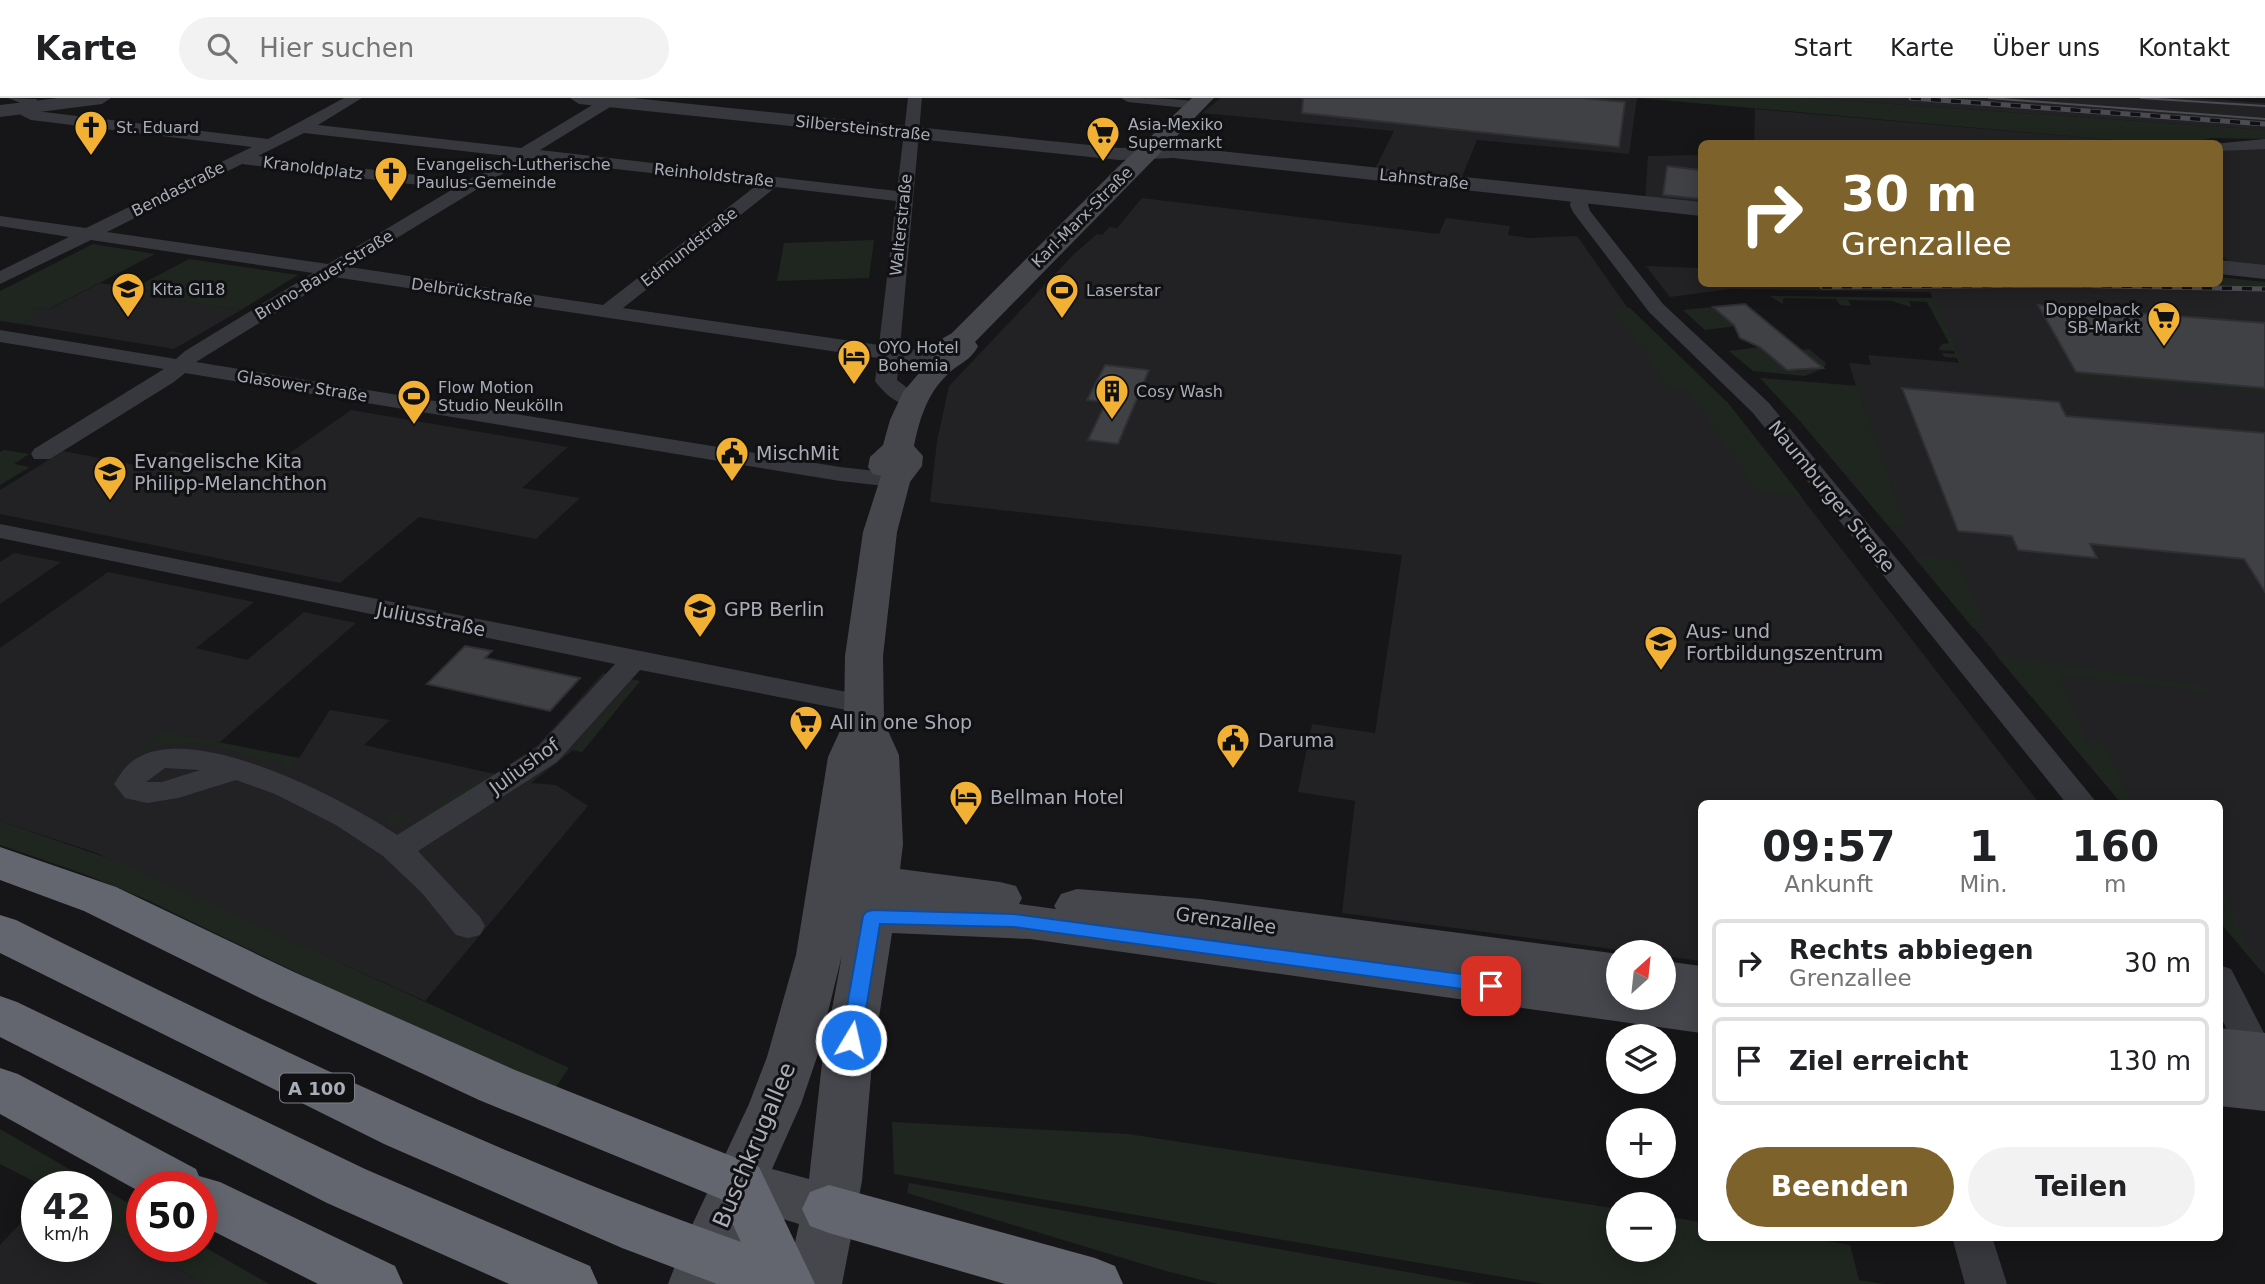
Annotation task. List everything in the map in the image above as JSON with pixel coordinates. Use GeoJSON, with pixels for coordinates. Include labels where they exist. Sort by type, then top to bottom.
{"type":"FeatureCollection","features":[{"type":"Feature","properties":{"kind":"highway"},"geometry":{"type":"LineString","coordinates":[[0,863],[100,899],[277,985],[497,1085],[740,1183],[777,1259],[785,1284]]}},
{"type":"Feature","properties":{"kind":"highway","name":"A 100"},"geometry":{"type":"LineString","coordinates":[[0,932],[402,1129],[641,1231],[785,1284]]}},
{"type":"Feature","properties":{"kind":"highway"},"geometry":{"type":"LineString","coordinates":[[0,1015],[346,1186],[570,1284]]}},
{"type":"Feature","properties":{"kind":"highway"},"geometry":{"type":"LineString","coordinates":[[0,1089],[150,1171]]}},
{"type":"Feature","properties":{"kind":"highway"},"geometry":{"type":"LineString","coordinates":[[217,1207],[375,1284]]}},
{"type":"Feature","properties":{"kind":"highway"},"geometry":{"type":"LineString","coordinates":[[829,1209],[1096,1284]]}},
{"type":"Feature","properties":{"kind":"main road","name":"Karl-Marx-Straße"},"geometry":{"type":"LineString","coordinates":[[851,899],[848,757],[863,713],[864,656],[880,532],[905,417],[912,400],[953,349],[1200,101]]}},
{"type":"Feature","properties":{"kind":"main road","name":"Grenzallee"},"geometry":{"type":"LineString","coordinates":[[851,899],[1056,905],[1189,915],[1606,970]]}},
{"type":"Feature","properties":{"kind":"main road","name":"Grenzallee"},"geometry":{"type":"LineString","coordinates":[[851,899],[1698,1014]]}},
{"type":"Feature","properties":{"kind":"main road","name":"Buschkrugallee"},"geometry":{"type":"LineString","coordinates":[[701,1279],[775,1104],[806,1012],[851,899]]}},
{"type":"Feature","properties":{"kind":"main road"},"geometry":{"type":"LineString","coordinates":[[814,1284],[838,1159],[847,1063],[851,899]]}},
{"type":"Feature","properties":{"kind":"main road"},"geometry":{"type":"LineString","coordinates":[[1676,981],[1698,984]]}},
{"type":"Feature","properties":{"kind":"main road"},"geometry":{"type":"LineString","coordinates":[[2223,1082],[2254,1063]]}},
{"type":"Feature","properties":{"kind":"main road"},"geometry":{"type":"LineString","coordinates":[[740,1183],[829,1209]]}},
{"type":"Feature","properties":{"kind":"street"},"geometry":{"type":"LineString","coordinates":[[0,104],[6,98]]}},
{"type":"Feature","properties":{"kind":"street"},"geometry":{"type":"LineString","coordinates":[[0,111],[22,103],[102,98]]}},
{"type":"Feature","properties":{"kind":"street","name":"Bendastraße"},"geometry":{"type":"LineString","coordinates":[[0,278],[302,128],[355,98]]}},
{"type":"Feature","properties":{"kind":"street","name":"Silbersteinstraße"},"geometry":{"type":"LineString","coordinates":[[579,98],[1119,154],[1147,153]]}},
{"type":"Feature","properties":{"kind":"street","name":"Walterstraße"},"geometry":{"type":"LineString","coordinates":[[889,352],[915,98]]}},
{"type":"Feature","properties":{"kind":"street"},"geometry":{"type":"LineString","coordinates":[[1128,98],[1200,101]]}},
{"type":"Feature","properties":{"kind":"street","name":"Bruno-Bauer-Straße"},"geometry":{"type":"LineString","coordinates":[[42,454],[164,379],[192,355],[610,101]]}},
{"type":"Feature","properties":{"kind":"street"},"geometry":{"type":"LineString","coordinates":[[48,117],[67,102]]}},
{"type":"Feature","properties":{"kind":"street"},"geometry":{"type":"LineString","coordinates":[[22,103],[27,114],[270,144]]}},
{"type":"Feature","properties":{"kind":"street"},"geometry":{"type":"LineString","coordinates":[[302,128],[524,154]]}},
{"type":"Feature","properties":{"kind":"street"},"geometry":{"type":"LineString","coordinates":[[2223,146],[2265,144]]}},
{"type":"Feature","properties":{"kind":"street","name":"Lahnstraße"},"geometry":{"type":"LineString","coordinates":[[1147,153],[1173,152],[1698,209]]}},
{"type":"Feature","properties":{"kind":"street","name":"Reinholdstraße"},"geometry":{"type":"LineString","coordinates":[[524,154],[904,197]]}},
{"type":"Feature","properties":{"kind":"street","name":"Kranoldplatz"},"geometry":{"type":"LineString","coordinates":[[239,159],[470,186]]}},
{"type":"Feature","properties":{"kind":"street","name":"Edmundstraße"},"geometry":{"type":"LineString","coordinates":[[606,312],[772,182]]}},
{"type":"Feature","properties":{"kind":"street","name":"Naumburger Straße"},"geometry":{"type":"LineString","coordinates":[[1581,196],[1579,205],[1582,212],[1638,287],[1661,314],[1761,408],[2080,800]]}},
{"type":"Feature","properties":{"kind":"street","name":"Delbrückstraße"},"geometry":{"type":"LineString","coordinates":[[0,221],[889,352],[953,349]]}},
{"type":"Feature","properties":{"kind":"street"},"geometry":{"type":"LineString","coordinates":[[2223,267],[2265,272]]}},
{"type":"Feature","properties":{"kind":"street","name":"Glasower Straße"},"geometry":{"type":"LineString","coordinates":[[0,336],[850,475],[896,464]]}},
{"type":"Feature","properties":{"kind":"street"},"geometry":{"type":"LineString","coordinates":[[889,352],[886,381],[895,391],[912,400]]}},
{"type":"Feature","properties":{"kind":"street","name":"Juliusstraße"},"geometry":{"type":"LineString","coordinates":[[0,531],[634,660],[863,713]]}},
{"type":"Feature","properties":{"kind":"street","name":"Juliushof"},"geometry":{"type":"LineString","coordinates":[[397,850],[547,755],[634,660]]}},
{"type":"Feature","properties":{"kind":"street"},"geometry":{"type":"LineString","coordinates":[[234,770],[278,784],[322,804],[397,850],[446,898],[468,926]]}},
{"type":"Feature","properties":{"kind":"street"},"geometry":{"type":"LineString","coordinates":[[2223,988],[2254,1063]]}},
{"type":"Feature","properties":{"kind":"street"},"geometry":{"type":"LineString","coordinates":[[1973,1241],[1986,1284]]}},
{"type":"Feature","properties":{"kind":"shaded area"},"geometry":{"type":"Polygon","coordinates":[[[1221,98],[1637,98],[1629,154],[1477,140],[1461,179],[1375,169],[1394,131],[1202,113],[1221,98]]]}},
{"type":"Feature","properties":{"kind":"shaded area"},"geometry":{"type":"Polygon","coordinates":[[[1638,98],[1806,98],[2265,130],[2265,139],[2114,140],[1638,98]]]}},
{"type":"Feature","properties":{"kind":"shaded area"},"geometry":{"type":"Polygon","coordinates":[[[1806,98],[2193,98],[2265,103],[2265,130],[1806,98]]]}},
{"type":"Feature","properties":{"kind":"shaded area"},"geometry":{"type":"Polygon","coordinates":[[[1755,109],[2113,140],[1754,140],[1755,109]]]}},
{"type":"Feature","properties":{"kind":"shaded area"},"geometry":{"type":"Polygon","coordinates":[[[2265,147],[2265,267],[2230,262],[2223,257],[2223,151],[2265,147]]]}},
{"type":"Feature","properties":{"kind":"shaded area"},"geometry":{"type":"Polygon","coordinates":[[[1698,155],[1698,205],[1645,199],[1648,156],[1698,155]]]}},
{"type":"Feature","properties":{"kind":"shaded area"},"geometry":{"type":"Polygon","coordinates":[[[1142,198],[1439,234],[1446,218],[1510,226],[1508,235],[1528,238],[1577,236],[1684,388],[1706,390],[1728,403],[2037,800],[1698,800],[1698,961],[1676,958],[1676,940],[1606,940],[1606,948],[1342,913],[1355,801],[1298,792],[1312,724],[1375,733],[1402,555],[930,502],[937,441],[949,386],[1074,254],[1097,234],[1102,235],[1110,227],[1117,228],[1142,198]]]}},
{"type":"Feature","properties":{"kind":"shaded area"},"geometry":{"type":"Polygon","coordinates":[[[874,240],[869,278],[777,281],[784,243],[874,240]]]}},
{"type":"Feature","properties":{"kind":"shaded area"},"geometry":{"type":"Polygon","coordinates":[[[93,244],[155,254],[49,309],[38,307],[30,311],[41,314],[21,324],[0,321],[0,291],[93,244]]]}},
{"type":"Feature","properties":{"kind":"shaded area"},"geometry":{"type":"Polygon","coordinates":[[[189,259],[298,275],[241,310],[156,297],[162,293],[134,288],[189,259]]]}},
{"type":"Feature","properties":{"kind":"shaded area"},"geometry":{"type":"Polygon","coordinates":[[[1646,266],[1698,268],[1698,287],[2265,288],[2265,975],[2223,926],[2223,800],[2118,800],[1800,421],[1760,378],[1856,386],[1849,363],[1871,365],[1868,355],[1963,363],[1930,292],[1730,289],[1670,297],[1646,266]]]}},
{"type":"Feature","properties":{"kind":"shaded area"},"geometry":{"type":"Polygon","coordinates":[[[2223,277],[2265,282],[2265,288],[2214,287],[2223,287],[2223,277]]]}},
{"type":"Feature","properties":{"kind":"shaded area","name":"Kita Gl18"},"geometry":{"type":"Polygon","coordinates":[[[100,283],[163,293],[158,297],[241,310],[174,349],[21,324],[40,314],[29,311],[38,307],[50,309],[100,283]]]}},
{"type":"Feature","properties":{"kind":"shaded area"},"geometry":{"type":"Polygon","coordinates":[[[1767,287],[1841,287],[1768,288],[1767,287]]]}},
{"type":"Feature","properties":{"kind":"shaded area"},"geometry":{"type":"Polygon","coordinates":[[[1770,296],[1934,298],[1963,363],[1959,363],[1957,358],[1944,357],[1942,353],[1955,354],[1954,351],[1938,350],[1942,344],[1949,343],[1927,302],[1909,301],[1911,307],[1892,301],[1848,300],[1851,306],[1840,305],[1836,299],[1783,298],[1783,304],[1770,296]]]}},
{"type":"Feature","properties":{"kind":"shaded area"},"geometry":{"type":"Polygon","coordinates":[[[1713,307],[1736,326],[1705,330],[1683,310],[1713,307]]]}},
{"type":"Feature","properties":{"kind":"shaded area"},"geometry":{"type":"Polygon","coordinates":[[[1630,308],[1728,403],[1802,497],[1765,492],[1753,486],[1685,388],[1669,388],[1614,310],[1630,308]]]}},
{"type":"Feature","properties":{"kind":"shaded area"},"geometry":{"type":"Polygon","coordinates":[[[1760,347],[1781,364],[1794,370],[1820,366],[1802,350],[1809,349],[1826,363],[1824,368],[1805,376],[1753,371],[1729,351],[1760,347]]]}},
{"type":"Feature","properties":{"kind":"shaded area"},"geometry":{"type":"Polygon","coordinates":[[[2076,372],[2265,388],[2265,392],[2079,377],[2076,372]]]}},
{"type":"Feature","properties":{"kind":"shaded area"},"geometry":{"type":"Polygon","coordinates":[[[1760,378],[1857,386],[1905,526],[1887,524],[1760,378]]]}},
{"type":"Feature","properties":{"kind":"shaded area"},"geometry":{"type":"Polygon","coordinates":[[[351,410],[568,447],[522,488],[580,498],[536,539],[419,517],[340,583],[0,514],[0,490],[63,451],[146,467],[171,451],[267,469],[351,410]]]}},
{"type":"Feature","properties":{"kind":"shaded area"},"geometry":{"type":"Polygon","coordinates":[[[4,450],[29,454],[14,464],[30,467],[0,485],[0,452],[4,450]]]}},
{"type":"Feature","properties":{"kind":"shaded area"},"geometry":{"type":"Polygon","coordinates":[[[14,553],[61,562],[0,604],[0,562],[14,553]]]}},
{"type":"Feature","properties":{"kind":"shaded area"},"geometry":{"type":"Polygon","coordinates":[[[1913,556],[1957,560],[1985,626],[1973,628],[1913,556]]]}},
{"type":"Feature","properties":{"kind":"shaded area"},"geometry":{"type":"Polygon","coordinates":[[[108,572],[254,602],[196,648],[247,660],[304,612],[356,623],[219,743],[299,758],[330,710],[390,720],[364,745],[495,774],[538,745],[603,673],[640,681],[582,752],[573,750],[531,783],[556,785],[588,806],[425,1001],[94,852],[0,821],[0,648],[108,572]]]}},
{"type":"Feature","properties":{"kind":"shaded area"},"geometry":{"type":"Polygon","coordinates":[[[1996,655],[2204,686],[2210,692],[2059,675],[2087,741],[2104,743],[2131,800],[2118,800],[1996,655]]]}},
{"type":"Feature","properties":{"kind":"shaded area"},"geometry":{"type":"Polygon","coordinates":[[[634,680],[640,681],[582,752],[573,750],[634,680]]]}},
{"type":"Feature","properties":{"kind":"shaded area"},"geometry":{"type":"Polygon","coordinates":[[[162,731],[299,758],[287,770],[281,768],[286,763],[275,759],[269,764],[234,751],[182,743],[147,750],[130,758],[162,731]]]}},
{"type":"Feature","properties":{"kind":"shaded area"},"geometry":{"type":"Polygon","coordinates":[[[489,773],[495,774],[425,818],[410,823],[396,824],[384,820],[395,812],[413,821],[489,773]]]}},
{"type":"Feature","properties":{"kind":"shaded area"},"geometry":{"type":"Polygon","coordinates":[[[0,821],[125,864],[569,1068],[553,1091],[405,1025],[143,898],[0,845],[0,821]]]}},
{"type":"Feature","properties":{"kind":"shaded area"},"geometry":{"type":"Polygon","coordinates":[[[2223,889],[2249,951],[2265,971],[2261,971],[2223,926],[2223,889]]]}},
{"type":"Feature","properties":{"kind":"shaded area"},"geometry":{"type":"Polygon","coordinates":[[[892,1122],[1128,1134],[1606,1207],[1606,1262],[1676,1262],[1676,1218],[1698,1222],[1698,1241],[1826,1241],[1850,1245],[1859,1280],[1884,1284],[1544,1284],[894,1174],[892,1122]]]}},
{"type":"Feature","properties":{"kind":"shaded area"},"geometry":{"type":"Polygon","coordinates":[[[0,1129],[73,1171],[21,1171],[21,1175],[0,1164],[0,1129]]]}},
{"type":"Feature","properties":{"kind":"shaded area"},"geometry":{"type":"Polygon","coordinates":[[[909,1183],[1474,1284],[1218,1284],[1166,1271],[907,1193],[909,1183]]]}},
{"type":"Feature","properties":{"kind":"shaded area"},"geometry":{"type":"Polygon","coordinates":[[[112,1194],[126,1202],[126,1237],[112,1229],[112,1194]]]}},
{"type":"Feature","properties":{"kind":"shaded area"},"geometry":{"type":"Polygon","coordinates":[[[21,1223],[21,1262],[112,1262],[112,1229],[126,1237],[126,1262],[168,1262],[205,1284],[0,1284],[0,1245],[21,1223]]]}},
{"type":"Feature","properties":{"kind":"shaded area"},"geometry":{"type":"Polygon","coordinates":[[[217,1254],[269,1284],[205,1284],[168,1262],[217,1262],[217,1254]]]}},
{"type":"Feature","properties":{"kind":"building"},"geometry":{"type":"Polygon","coordinates":[[[1303,98],[1581,98],[1625,102],[1619,147],[1302,113],[1303,98]]]}},
{"type":"Feature","properties":{"kind":"building"},"geometry":{"type":"Polygon","coordinates":[[[1667,166],[1698,170],[1698,199],[1663,195],[1667,166]]]}},
{"type":"Feature","properties":{"kind":"building"},"geometry":{"type":"Polygon","coordinates":[[[1745,304],[1823,368],[1787,370],[1760,347],[1740,338],[1734,325],[1713,307],[1745,304]]]}},
{"type":"Feature","properties":{"kind":"building","name":"Doppelpack SB-Markt"},"geometry":{"type":"Polygon","coordinates":[[[2038,305],[2265,323],[2265,388],[2076,372],[2038,305]]]}},
{"type":"Feature","properties":{"kind":"building","name":"Cosy Wash"},"geometry":{"type":"Polygon","coordinates":[[[1105,365],[1149,370],[1118,444],[1088,440],[1106,402],[1087,400],[1105,365]]]}},
{"type":"Feature","properties":{"kind":"building"},"geometry":{"type":"Polygon","coordinates":[[[1902,388],[2059,402],[2066,416],[2265,433],[2265,592],[2244,559],[2090,544],[2097,558],[2018,550],[2012,536],[1958,531],[1902,388]]]}},
{"type":"Feature","properties":{"kind":"building"},"geometry":{"type":"Polygon","coordinates":[[[465,646],[492,651],[485,658],[580,678],[550,711],[427,684],[465,646]]]}},
{"type":"Feature","properties":{"kind":"tram line"},"geometry":{"type":"LineString","coordinates":[[1989,98],[2265,119]]}},
{"type":"Feature","properties":{"kind":"tram line"},"geometry":{"type":"LineString","coordinates":[[2141,98],[2265,106]]}},
{"type":"Feature","properties":{"kind":"railway"},"geometry":{"type":"LineString","coordinates":[[1911,98],[2265,124]]}},
{"type":"Feature","properties":{"kind":"railway"},"geometry":{"type":"LineString","coordinates":[[2164,287],[2265,289]]}},
{"type":"Feature","properties":{"kind":"place","name":"St. Eduard"},"geometry":{"type":"Point","coordinates":[91,157]}},
{"type":"Feature","properties":{"kind":"place","name":"Asia-Mexiko Supermarkt"},"geometry":{"type":"Point","coordinates":[1103,163]}},
{"type":"Feature","properties":{"kind":"place","name":"Evangelisch-Lutherische Paulus-Gemeinde"},"geometry":{"type":"Point","coordinates":[391,203]}},
{"type":"Feature","properties":{"kind":"place","name":"Kita Gl18"},"geometry":{"type":"Point","coordinates":[128,319]}},
{"type":"Feature","properties":{"kind":"place","name":"Laserstar"},"geometry":{"type":"Point","coordinates":[1062,320]}},
{"type":"Feature","properties":{"kind":"place","name":"Doppelpack SB-Markt"},"geometry":{"type":"Point","coordinates":[2164,348]}},
{"type":"Feature","properties":{"kind":"place","name":"OYO Hotel Bohemia"},"geometry":{"type":"Point","coordinates":[854,386]}},
{"type":"Feature","properties":{"kind":"place","name":"Cosy Wash"},"geometry":{"type":"Point","coordinates":[1112,421]}},
{"type":"Feature","properties":{"kind":"place","name":"Flow Motion Studio Neukölln"},"geometry":{"type":"Point","coordinates":[414,426]}},
{"type":"Feature","properties":{"kind":"place","name":"MischMit"},"geometry":{"type":"Point","coordinates":[732,483]}},
{"type":"Feature","properties":{"kind":"place","name":"Evangelische Kita Philipp-Melanchthon"},"geometry":{"type":"Point","coordinates":[110,502]}},
{"type":"Feature","properties":{"kind":"place","name":"GPB Berlin"},"geometry":{"type":"Point","coordinates":[700,639]}},
{"type":"Feature","properties":{"kind":"place","name":"Aus- und Fortbildungszentrum"},"geometry":{"type":"Point","coordinates":[1661,672]}},
{"type":"Feature","properties":{"kind":"place","name":"All in one Shop"},"geometry":{"type":"Point","coordinates":[806,752]}},
{"type":"Feature","properties":{"kind":"place","name":"Daruma"},"geometry":{"type":"Point","coordinates":[1233,770]}},
{"type":"Feature","properties":{"kind":"place","name":"Bellman Hotel"},"geometry":{"type":"Point","coordinates":[966,827]}},
{"type":"Feature","properties":{"kind":"route"},"geometry":{"type":"LineString","coordinates":[[851,1040],[872,916],[1014,920],[1491,986]]}}]}
